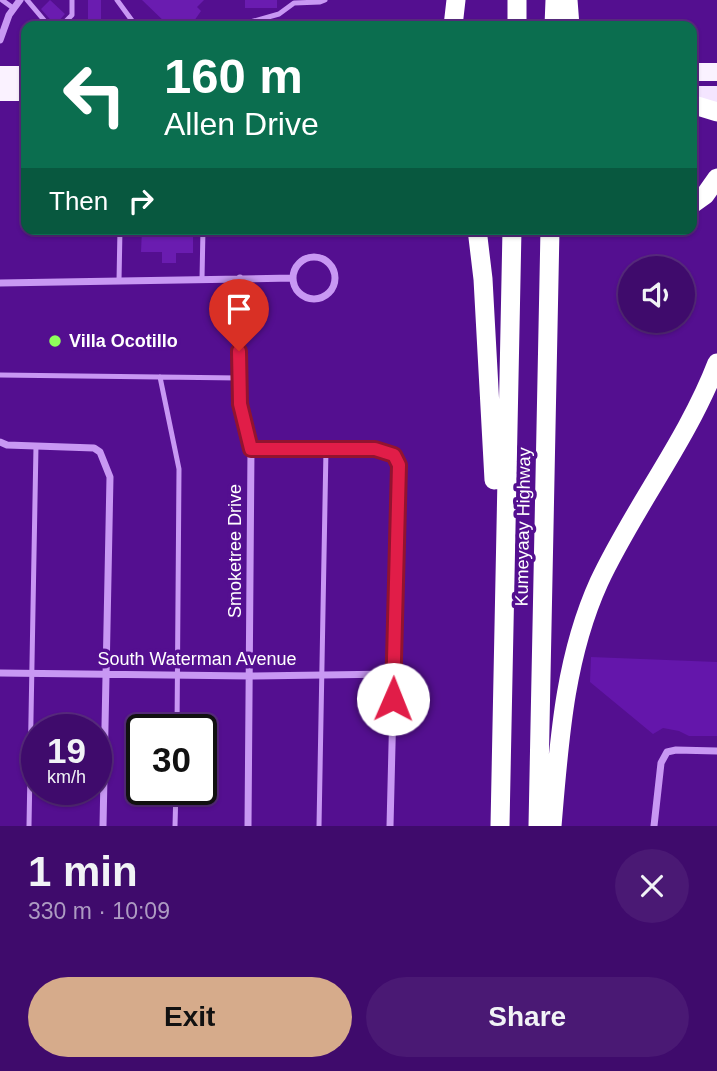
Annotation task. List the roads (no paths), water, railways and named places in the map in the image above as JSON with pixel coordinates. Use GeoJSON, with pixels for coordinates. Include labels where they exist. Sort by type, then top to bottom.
{"type":"FeatureCollection","features":[{"type":"Feature","properties":{"kind":"highway"},"geometry":{"type":"LineString","coordinates":[[454,21],[456,0]]}},
{"type":"Feature","properties":{"kind":"highway"},"geometry":{"type":"LineString","coordinates":[[517,0],[517,21]]}},
{"type":"Feature","properties":{"kind":"highway"},"geometry":{"type":"LineString","coordinates":[[554,21],[555,0]]}},
{"type":"Feature","properties":{"kind":"highway"},"geometry":{"type":"LineString","coordinates":[[568,0],[570,21]]}},
{"type":"Feature","properties":{"kind":"highway"},"geometry":{"type":"LineString","coordinates":[[697,72],[717,72]]}},
{"type":"Feature","properties":{"kind":"highway"},"geometry":{"type":"LineString","coordinates":[[0,75],[21,75]]}},
{"type":"Feature","properties":{"kind":"highway"},"geometry":{"type":"LineString","coordinates":[[0,92],[21,92]]}},
{"type":"Feature","properties":{"kind":"highway"},"geometry":{"type":"LineString","coordinates":[[697,106],[717,112]]}},
{"type":"Feature","properties":{"kind":"highway"},"geometry":{"type":"LineString","coordinates":[[697,201],[705,195],[717,178]]}},
{"type":"Feature","properties":{"kind":"highway"},"geometry":{"type":"LineString","coordinates":[[478,235],[494,460],[496,649],[502,690]]}},
{"type":"Feature","properties":{"kind":"highway","name":"Kumeyaay Highway"},"geometry":{"type":"LineString","coordinates":[[500,826],[512,235]]}},
{"type":"Feature","properties":{"kind":"highway","name":"Kumeyaay Highway"},"geometry":{"type":"LineString","coordinates":[[538,826],[550,235]]}},
{"type":"Feature","properties":{"kind":"highway"},"geometry":{"type":"LineString","coordinates":[[552,826],[565,697],[587,616],[599,583],[682,437],[717,363]]}},
{"type":"Feature","properties":{"kind":"main road"},"geometry":{"type":"LineString","coordinates":[[697,94],[717,94]]}},
{"type":"Feature","properties":{"kind":"street"},"geometry":{"type":"LineString","coordinates":[[0,40],[13,8],[20,0]]}},
{"type":"Feature","properties":{"kind":"street"},"geometry":{"type":"LineString","coordinates":[[313,257],[326,261],[335,279],[329,293],[310,299],[300,294],[293,278],[297,265],[313,257]]}},
{"type":"Feature","properties":{"kind":"street","name":"Smoketree Drive"},"geometry":{"type":"LineString","coordinates":[[240,278],[240,404],[251,449],[248,826]]}},
{"type":"Feature","properties":{"kind":"street"},"geometry":{"type":"LineString","coordinates":[[0,283],[293,278]]}},
{"type":"Feature","properties":{"kind":"street"},"geometry":{"type":"LineString","coordinates":[[0,442],[7,445],[81,446],[100,452],[110,477],[103,826]]}},
{"type":"Feature","properties":{"kind":"street"},"geometry":{"type":"LineString","coordinates":[[251,449],[375,449],[394,455],[399,465],[390,826]]}},
{"type":"Feature","properties":{"kind":"street","name":"South Waterman Avenue"},"geometry":{"type":"LineString","coordinates":[[0,673],[251,676],[393,674]]}},
{"type":"Feature","properties":{"kind":"street"},"geometry":{"type":"LineString","coordinates":[[654,826],[661,763],[667,752],[717,751]]}},
{"type":"Feature","properties":{"kind":"lane"},"geometry":{"type":"LineString","coordinates":[[2,0],[13,8]]}},
{"type":"Feature","properties":{"kind":"lane"},"geometry":{"type":"LineString","coordinates":[[27,0],[45,21]]}},
{"type":"Feature","properties":{"kind":"lane"},"geometry":{"type":"LineString","coordinates":[[66,21],[72,15],[72,0]]}},
{"type":"Feature","properties":{"kind":"lane"},"geometry":{"type":"LineString","coordinates":[[117,0],[132,21]]}},
{"type":"Feature","properties":{"kind":"lane"},"geometry":{"type":"LineString","coordinates":[[254,21],[279,14],[294,3],[325,0]]}},
{"type":"Feature","properties":{"kind":"lane"},"geometry":{"type":"LineString","coordinates":[[119,281],[120,235]]}},
{"type":"Feature","properties":{"kind":"lane"},"geometry":{"type":"LineString","coordinates":[[202,279],[203,235]]}},
{"type":"Feature","properties":{"kind":"lane"},"geometry":{"type":"LineString","coordinates":[[0,376],[239,378]]}},
{"type":"Feature","properties":{"kind":"lane"},"geometry":{"type":"LineString","coordinates":[[160,377],[179,469],[177,714]]}},
{"type":"Feature","properties":{"kind":"lane"},"geometry":{"type":"LineString","coordinates":[[29,826],[36,446]]}},
{"type":"Feature","properties":{"kind":"lane"},"geometry":{"type":"LineString","coordinates":[[319,826],[326,449]]}},
{"type":"Feature","properties":{"kind":"lane"},"geometry":{"type":"LineString","coordinates":[[175,826],[176,805]]}},
{"type":"Feature","properties":{"kind":"place","name":"Villa Ocotillo"},"geometry":{"type":"Point","coordinates":[55,341]}}]}
